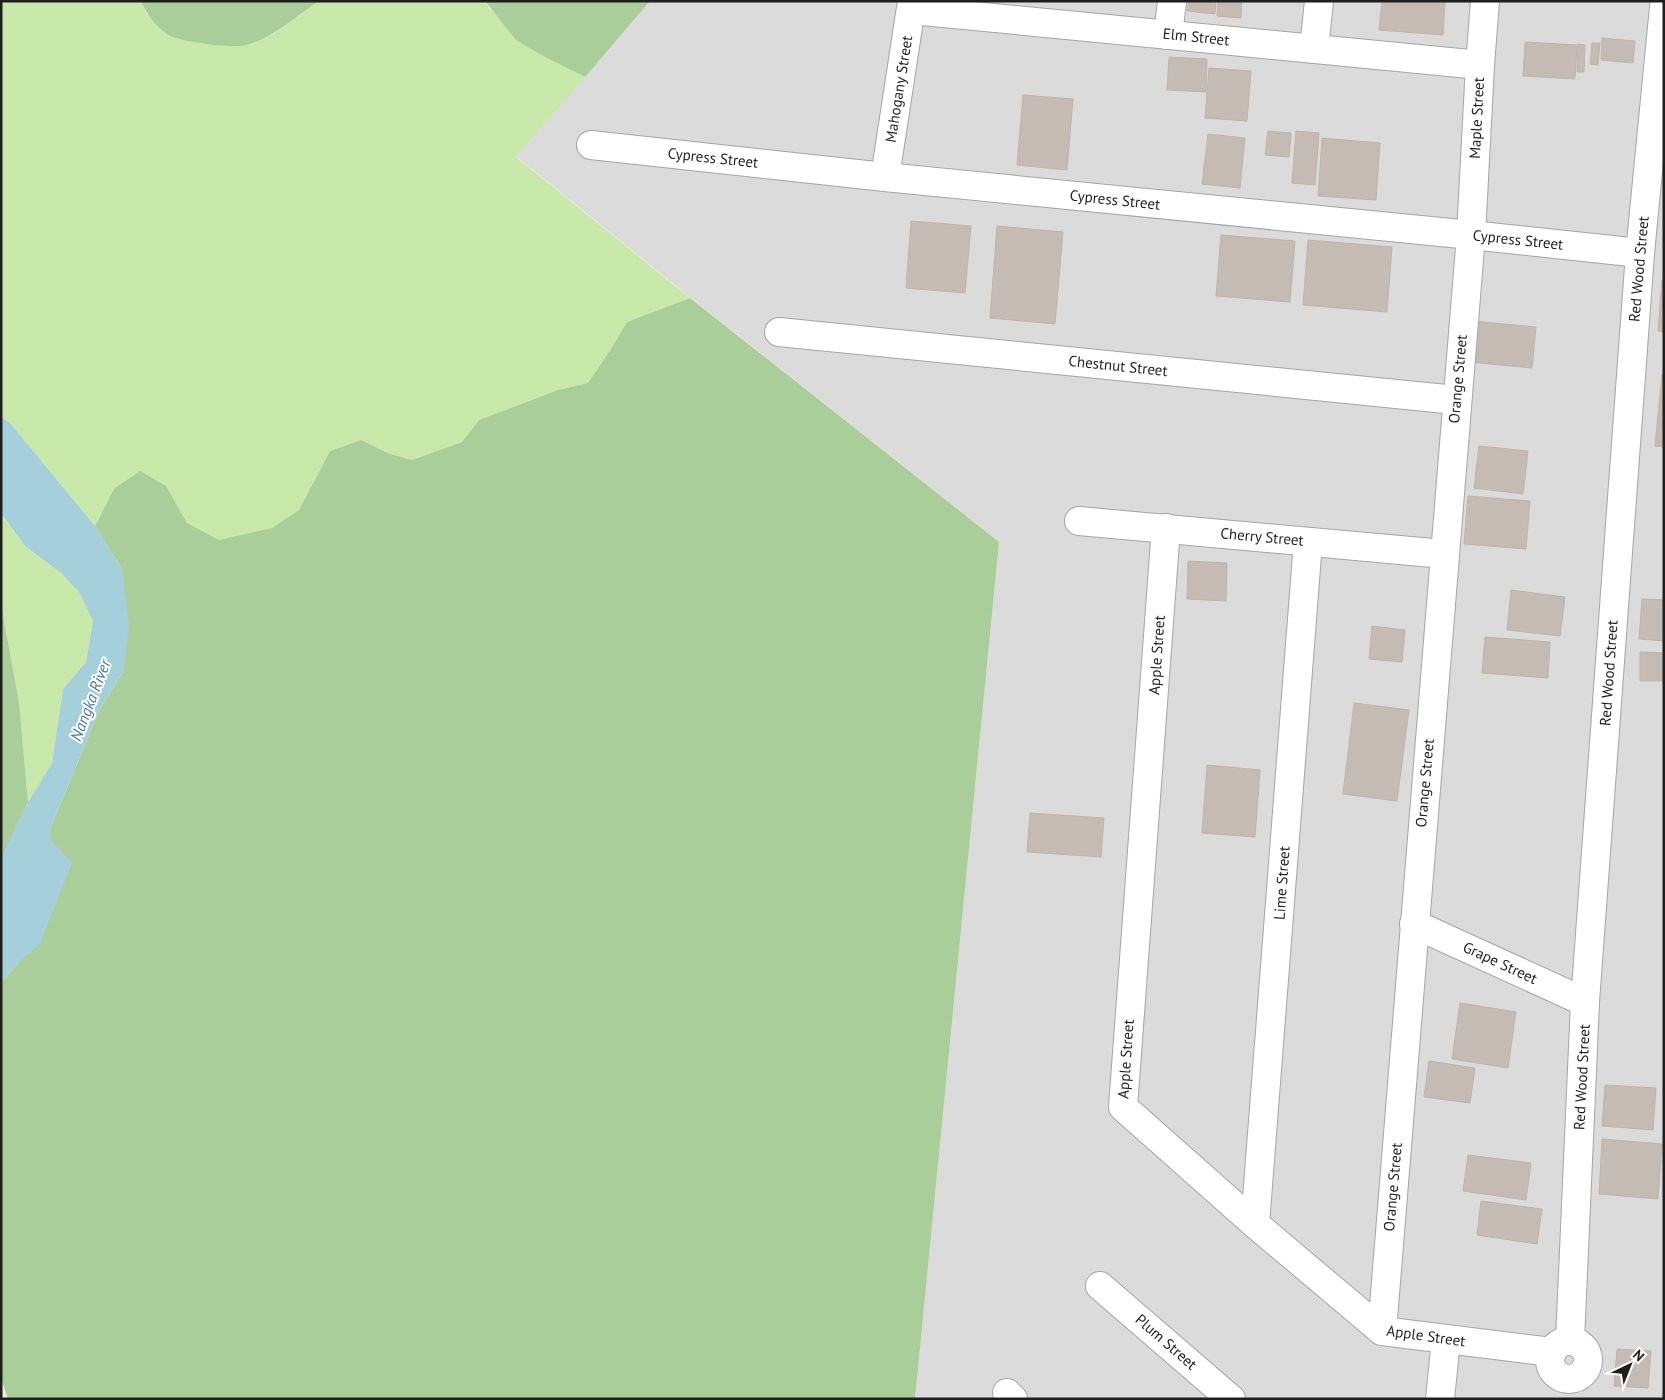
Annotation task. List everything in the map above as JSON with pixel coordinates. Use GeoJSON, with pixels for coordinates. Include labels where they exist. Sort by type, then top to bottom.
{"type":"FeatureCollection","features":[{"type":"Feature","properties":{"kind":"street"},"geometry":{"type":"LineString","coordinates":[[1168,35],[1172,1]]}},
{"type":"Feature","properties":{"kind":"street"},"geometry":{"type":"LineString","coordinates":[[1314,49],[1319,1]]}},
{"type":"Feature","properties":{"kind":"street","name":"Maple Street"},"geometry":{"type":"LineString","coordinates":[[1471,235],[1485,1]]}},
{"type":"Feature","properties":{"kind":"street","name":"Elm Street"},"geometry":{"type":"LineString","coordinates":[[912,6],[1168,35],[1480,65]]}},
{"type":"Feature","properties":{"kind":"street","name":"Mahogany Street"},"geometry":{"type":"LineString","coordinates":[[885,177],[912,6]]}},
{"type":"Feature","properties":{"kind":"street","name":"Red Wood Street"},"geometry":{"type":"LineString","coordinates":[[1578,1388],[1569,1379],[1560,1377],[1553,1370],[1550,1361],[1561,1346],[1640,253],[1664,7]]}},
{"type":"Feature","properties":{"kind":"street","name":"Cypress Street"},"geometry":{"type":"LineString","coordinates":[[591,145],[885,177],[1640,253]]}},
{"type":"Feature","properties":{"kind":"street","name":"Orange Street"},"geometry":{"type":"LineString","coordinates":[[1382,1331],[1456,400],[1471,235]]}},
{"type":"Feature","properties":{"kind":"street","name":"Chestnut Street"},"geometry":{"type":"LineString","coordinates":[[779,332],[1456,400]]}},
{"type":"Feature","properties":{"kind":"street","name":"Cherry Street"},"geometry":{"type":"LineString","coordinates":[[1079,521],[1444,554]]}},
{"type":"Feature","properties":{"kind":"street","name":"Apple Street"},"geometry":{"type":"LineString","coordinates":[[1166,528],[1123,1107],[1255,1224],[1382,1331],[1446,1340],[1561,1346]]}},
{"type":"Feature","properties":{"kind":"street","name":"Lime Street"},"geometry":{"type":"LineString","coordinates":[[1255,1224],[1308,542]]}},
{"type":"Feature","properties":{"kind":"street","name":"Grape Street"},"geometry":{"type":"LineString","coordinates":[[1414,924],[1586,1002]]}},
{"type":"Feature","properties":{"kind":"street","name":"Plum Street"},"geometry":{"type":"LineString","coordinates":[[1100,1286],[1231,1399]]}},
{"type":"Feature","properties":{"kind":"street"},"geometry":{"type":"LineString","coordinates":[[1440,1399],[1446,1340]]}},
{"type":"Feature","properties":{"kind":"shaded area"},"geometry":{"type":"Polygon","coordinates":[[[650,1],[1664,1],[1664,1399],[915,1399],[999,542],[691,298],[516,156],[650,1]]]}},
{"type":"Feature","properties":{"kind":"green space"},"geometry":{"type":"Polygon","coordinates":[[[1,1],[141,1],[146,13],[202,44],[245,45],[273,34],[298,14],[319,1],[485,1],[489,8],[543,56],[585,77],[516,157],[690,298],[627,322],[588,383],[558,390],[479,420],[462,442],[412,460],[390,454],[361,440],[330,451],[299,510],[273,528],[219,540],[187,523],[166,486],[114,489],[95,526],[10,423],[1,417],[1,1]]]}},
{"type":"Feature","properties":{"kind":"green space"},"geometry":{"type":"Polygon","coordinates":[[[141,1],[319,1],[284,26],[256,42],[246,45],[229,46],[182,40],[167,34],[159,28],[141,1]]]}},
{"type":"Feature","properties":{"kind":"green space"},"geometry":{"type":"Polygon","coordinates":[[[485,1],[650,1],[585,77],[516,40],[485,1]]]}},
{"type":"Feature","properties":{"kind":"green space"},"geometry":{"type":"Polygon","coordinates":[[[690,298],[999,542],[915,1399],[8,1399],[1,1378],[1,983],[18,963],[50,839],[50,829],[99,711],[124,670],[122,569],[95,526],[114,489],[140,471],[166,486],[187,523],[219,540],[272,528],[299,510],[330,451],[361,440],[390,454],[412,460],[462,442],[479,420],[558,390],[588,383],[627,322],[690,298]]]}},
{"type":"Feature","properties":{"kind":"green space"},"geometry":{"type":"Polygon","coordinates":[[[1,513],[25,546],[61,573],[79,592],[93,621],[86,662],[63,689],[52,763],[28,802],[19,702],[1,605],[1,513]]]}},
{"type":"Feature","properties":{"kind":"green space"},"geometry":{"type":"Polygon","coordinates":[[[1,605],[19,702],[28,802],[1,860],[1,605]]]}},
{"type":"Feature","properties":{"kind":"water","name":"Nangka River"},"geometry":{"type":"Polygon","coordinates":[[[1,417],[10,423],[95,526],[122,569],[129,626],[124,670],[99,711],[50,829],[50,839],[72,863],[40,944],[18,963],[1,983],[1,858],[28,802],[52,763],[63,689],[86,662],[93,621],[79,592],[61,573],[25,546],[1,513],[1,417]]]}},
{"type":"Feature","properties":{"kind":"building"},"geometry":{"type":"Polygon","coordinates":[[[1189,1],[1216,1],[1215,14],[1187,11],[1189,1]]]}},
{"type":"Feature","properties":{"kind":"building"},"geometry":{"type":"Polygon","coordinates":[[[1218,1],[1242,1],[1241,18],[1217,16],[1218,1]]]}},
{"type":"Feature","properties":{"kind":"building"},"geometry":{"type":"Polygon","coordinates":[[[1382,1],[1445,1],[1443,35],[1379,30],[1382,1]]]}},
{"type":"Feature","properties":{"kind":"building"},"geometry":{"type":"Polygon","coordinates":[[[1602,38],[1635,41],[1633,63],[1601,60],[1602,38]]]}},
{"type":"Feature","properties":{"kind":"building"},"geometry":{"type":"Polygon","coordinates":[[[1525,42],[1577,45],[1575,79],[1523,76],[1525,42]]]}},
{"type":"Feature","properties":{"kind":"building"},"geometry":{"type":"Polygon","coordinates":[[[1592,43],[1600,43],[1598,65],[1590,64],[1592,43]]]}},
{"type":"Feature","properties":{"kind":"building"},"geometry":{"type":"Polygon","coordinates":[[[1578,44],[1585,45],[1584,72],[1577,72],[1578,44]]]}},
{"type":"Feature","properties":{"kind":"building"},"geometry":{"type":"Polygon","coordinates":[[[1169,57],[1207,59],[1206,92],[1167,90],[1169,57]]]}},
{"type":"Feature","properties":{"kind":"building"},"geometry":{"type":"Polygon","coordinates":[[[1209,68],[1251,71],[1247,121],[1205,118],[1209,68]]]}},
{"type":"Feature","properties":{"kind":"building"},"geometry":{"type":"Polygon","coordinates":[[[1023,95],[1073,99],[1067,170],[1017,165],[1023,95]]]}},
{"type":"Feature","properties":{"kind":"building"},"geometry":{"type":"Polygon","coordinates":[[[1268,131],[1291,133],[1289,157],[1265,155],[1268,131]]]}},
{"type":"Feature","properties":{"kind":"building"},"geometry":{"type":"Polygon","coordinates":[[[1296,131],[1319,133],[1315,185],[1292,183],[1296,131]]]}},
{"type":"Feature","properties":{"kind":"building"},"geometry":{"type":"Polygon","coordinates":[[[1208,134],[1245,138],[1240,188],[1202,184],[1208,134]]]}},
{"type":"Feature","properties":{"kind":"building"},"geometry":{"type":"Polygon","coordinates":[[[1322,138],[1380,143],[1376,200],[1318,196],[1322,138]]]}},
{"type":"Feature","properties":{"kind":"building"},"geometry":{"type":"Polygon","coordinates":[[[911,221],[971,226],[965,293],[906,288],[911,221]]]}},
{"type":"Feature","properties":{"kind":"building"},"geometry":{"type":"Polygon","coordinates":[[[997,226],[1063,232],[1055,324],[990,318],[997,226]]]}},
{"type":"Feature","properties":{"kind":"building"},"geometry":{"type":"Polygon","coordinates":[[[1221,235],[1295,241],[1290,302],[1216,296],[1221,235]]]}},
{"type":"Feature","properties":{"kind":"building"},"geometry":{"type":"Polygon","coordinates":[[[1308,240],[1392,247],[1387,312],[1303,305],[1308,240]]]}},
{"type":"Feature","properties":{"kind":"building"},"geometry":{"type":"Polygon","coordinates":[[[1662,280],[1664,281],[1664,332],[1658,331],[1662,280]]]}},
{"type":"Feature","properties":{"kind":"building"},"geometry":{"type":"Polygon","coordinates":[[[1472,321],[1536,327],[1532,368],[1469,362],[1472,321]]]}},
{"type":"Feature","properties":{"kind":"building"},"geometry":{"type":"Polygon","coordinates":[[[1662,375],[1664,375],[1664,447],[1655,446],[1662,375]]]}},
{"type":"Feature","properties":{"kind":"building"},"geometry":{"type":"Polygon","coordinates":[[[1479,446],[1528,451],[1523,494],[1474,488],[1479,446]]]}},
{"type":"Feature","properties":{"kind":"building"},"geometry":{"type":"Polygon","coordinates":[[[1468,496],[1530,501],[1526,549],[1464,544],[1468,496]]]}},
{"type":"Feature","properties":{"kind":"building"},"geometry":{"type":"Polygon","coordinates":[[[1188,561],[1227,563],[1226,601],[1187,599],[1188,561]]]}},
{"type":"Feature","properties":{"kind":"building"},"geometry":{"type":"Polygon","coordinates":[[[1511,590],[1565,597],[1560,636],[1507,630],[1511,590]]]}},
{"type":"Feature","properties":{"kind":"building"},"geometry":{"type":"Polygon","coordinates":[[[1642,599],[1664,600],[1664,641],[1639,639],[1642,599]]]}},
{"type":"Feature","properties":{"kind":"building"},"geometry":{"type":"Polygon","coordinates":[[[1372,626],[1405,630],[1402,662],[1369,659],[1372,626]]]}},
{"type":"Feature","properties":{"kind":"building"},"geometry":{"type":"Polygon","coordinates":[[[1485,637],[1550,642],[1548,678],[1482,673],[1485,637]]]}},
{"type":"Feature","properties":{"kind":"building"},"geometry":{"type":"Polygon","coordinates":[[[1640,652],[1664,653],[1664,681],[1640,681],[1640,652]]]}},
{"type":"Feature","properties":{"kind":"building"},"geometry":{"type":"Polygon","coordinates":[[[1354,703],[1409,710],[1397,801],[1343,794],[1354,703]]]}},
{"type":"Feature","properties":{"kind":"building"},"geometry":{"type":"Polygon","coordinates":[[[1207,765],[1260,770],[1255,837],[1202,833],[1207,765]]]}},
{"type":"Feature","properties":{"kind":"building"},"geometry":{"type":"Polygon","coordinates":[[[1030,813],[1104,818],[1101,857],[1027,852],[1030,813]]]}},
{"type":"Feature","properties":{"kind":"building"},"geometry":{"type":"Polygon","coordinates":[[[1460,1003],[1516,1012],[1508,1068],[1452,1059],[1460,1003]]]}},
{"type":"Feature","properties":{"kind":"building"},"geometry":{"type":"Polygon","coordinates":[[[1429,1061],[1475,1068],[1470,1103],[1424,1097],[1429,1061]]]}},
{"type":"Feature","properties":{"kind":"building"},"geometry":{"type":"Polygon","coordinates":[[[1605,1085],[1656,1088],[1653,1130],[1602,1126],[1605,1085]]]}},
{"type":"Feature","properties":{"kind":"building"},"geometry":{"type":"Polygon","coordinates":[[[1602,1139],[1662,1144],[1658,1199],[1599,1194],[1602,1139]]]}},
{"type":"Feature","properties":{"kind":"building"},"geometry":{"type":"Polygon","coordinates":[[[1468,1155],[1531,1163],[1526,1200],[1463,1191],[1468,1155]]]}},
{"type":"Feature","properties":{"kind":"building"},"geometry":{"type":"Polygon","coordinates":[[[1481,1201],[1542,1209],[1537,1244],[1477,1235],[1481,1201]]]}},
{"type":"Feature","properties":{"kind":"building"},"geometry":{"type":"Polygon","coordinates":[[[1617,1349],[1651,1351],[1648,1388],[1614,1386],[1617,1349]]]}}]}
